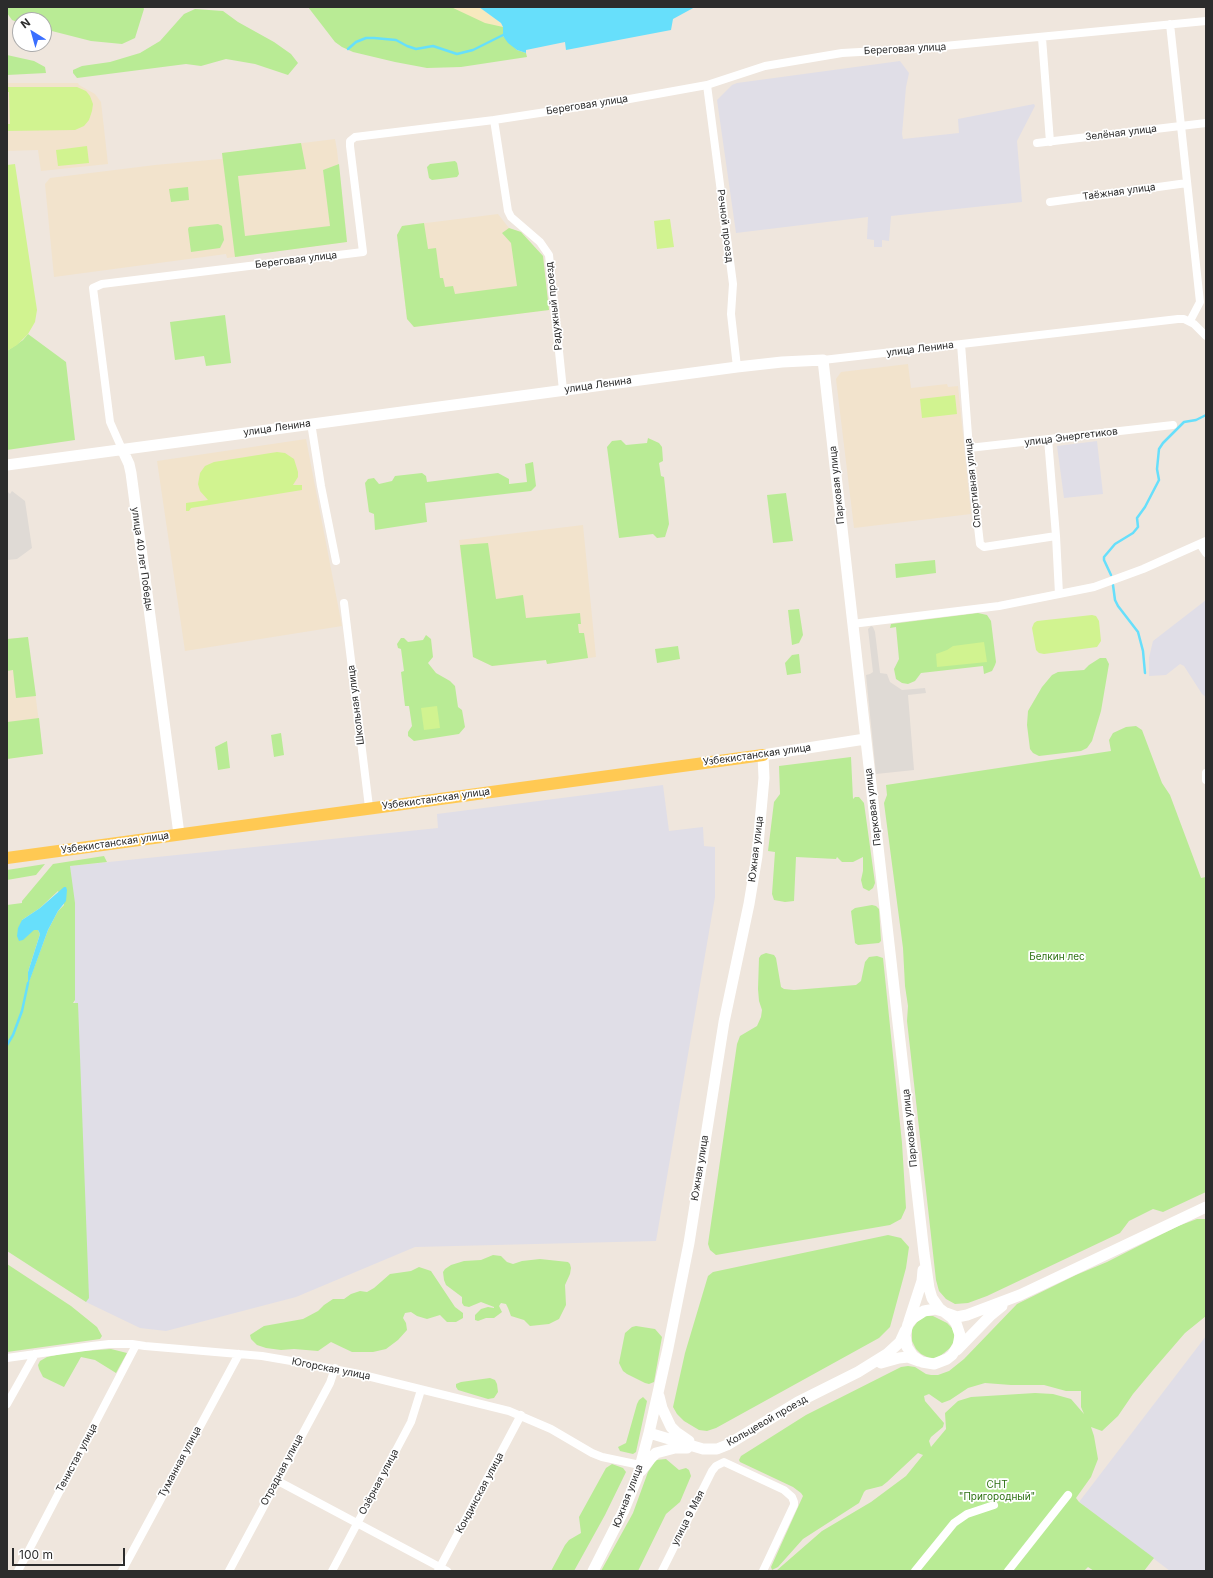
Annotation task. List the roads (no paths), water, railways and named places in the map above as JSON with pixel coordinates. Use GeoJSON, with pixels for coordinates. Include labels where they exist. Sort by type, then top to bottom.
{"type":"FeatureCollection","features":[{"type":"Feature","properties":{"kind":"main road","name":"улица Ленина"},"geometry":{"type":"LineString","coordinates":[[7,465],[737,367],[782,362],[823,360]]}},
{"type":"Feature","properties":{"kind":"main road","name":"Парковая улица"},"geometry":{"type":"LineString","coordinates":[[823,360],[924,1253],[930,1293],[944,1312]]}},
{"type":"Feature","properties":{"kind":"main road","name":"улица 40 лет Победы"},"geometry":{"type":"LineString","coordinates":[[122,449],[129,464],[179,834]]}},
{"type":"Feature","properties":{"kind":"main road","name":"Узбекистанская улица"},"geometry":{"type":"LineString","coordinates":[[7,858],[369,807],[763,755],[865,739]]}},
{"type":"Feature","properties":{"kind":"main road","name":"Южная улица"},"geometry":{"type":"LineString","coordinates":[[594,1571],[618,1524],[637,1478],[649,1433],[689,1243],[724,1022],[749,904],[757,856],[764,785],[763,755]]}},
{"type":"Feature","properties":{"kind":"main road"},"geometry":{"type":"LineString","coordinates":[[1020,1295],[991,1314],[952,1355],[940,1363],[929,1364],[922,1362],[913,1356],[907,1347],[907,1327],[913,1318],[924,1311],[936,1309],[957,1317],[967,1315],[1020,1295],[1206,1207]]}},
{"type":"Feature","properties":{"kind":"main road","name":"Парковая улица"},"geometry":{"type":"LineString","coordinates":[[907,1327],[922,1281],[924,1253]]}},
{"type":"Feature","properties":{"kind":"main road"},"geometry":{"type":"LineString","coordinates":[[944,1312],[956,1323],[960,1335],[958,1346],[952,1355]]}},
{"type":"Feature","properties":{"kind":"main road","name":"Кольцевой проезд"},"geometry":{"type":"LineString","coordinates":[[858,1372],[896,1347],[907,1327]]}},
{"type":"Feature","properties":{"kind":"main road","name":"Кольцевой проезд"},"geometry":{"type":"LineString","coordinates":[[649,1433],[703,1449],[717,1448],[727,1445],[798,1402],[858,1372],[890,1359],[908,1357],[922,1362]]}},
{"type":"Feature","properties":{"kind":"main road"},"geometry":{"type":"LineString","coordinates":[[658,1390],[662,1408],[671,1427],[683,1438],[703,1449]]}},
{"type":"Feature","properties":{"kind":"main road"},"geometry":{"type":"LineString","coordinates":[[637,1478],[656,1453],[675,1448],[703,1449]]}},
{"type":"Feature","properties":{"kind":"street","name":"Береговая улица"},"geometry":{"type":"LineString","coordinates":[[93,288],[102,284],[363,252],[350,146],[352,139],[359,135],[494,120],[624,100],[707,85],[760,68],[842,53],[913,49],[1042,38],[1206,21]]}},
{"type":"Feature","properties":{"kind":"street"},"geometry":{"type":"LineString","coordinates":[[1170,24],[1200,302],[1190,321],[1198,326],[1206,336]]}},
{"type":"Feature","properties":{"kind":"street"},"geometry":{"type":"LineString","coordinates":[[1042,38],[1050,142]]}},
{"type":"Feature","properties":{"kind":"street","name":"Речной проезд"},"geometry":{"type":"LineString","coordinates":[[707,85],[733,284],[731,314],[737,367]]}},
{"type":"Feature","properties":{"kind":"street","name":"Радужный проезд"},"geometry":{"type":"LineString","coordinates":[[494,120],[508,211],[514,219],[540,242],[548,255],[563,390]]}},
{"type":"Feature","properties":{"kind":"street","name":"Зелёная улица"},"geometry":{"type":"LineString","coordinates":[[1037,143],[1206,123]]}},
{"type":"Feature","properties":{"kind":"street","name":"Таёжная улица"},"geometry":{"type":"LineString","coordinates":[[1050,202],[1187,183]]}},
{"type":"Feature","properties":{"kind":"street","name":"улица 40 лет Победы"},"geometry":{"type":"LineString","coordinates":[[93,288],[110,422],[122,449]]}},
{"type":"Feature","properties":{"kind":"street","name":"улица Ленина"},"geometry":{"type":"LineString","coordinates":[[823,360],[1167,320],[1178,319],[1190,321]]}},
{"type":"Feature","properties":{"kind":"street","name":"Спортивная улица"},"geometry":{"type":"LineString","coordinates":[[961,344],[969,448],[981,546],[984,547],[1056,536]]}},
{"type":"Feature","properties":{"kind":"street"},"geometry":{"type":"LineString","coordinates":[[311,423],[321,486],[336,561]]}},
{"type":"Feature","properties":{"kind":"street","name":"улица Энергетиков"},"geometry":{"type":"LineString","coordinates":[[969,448],[1173,425]]}},
{"type":"Feature","properties":{"kind":"street"},"geometry":{"type":"LineString","coordinates":[[1048,439],[1059,594]]}},
{"type":"Feature","properties":{"kind":"street"},"geometry":{"type":"LineString","coordinates":[[852,624],[992,607],[1094,587],[1143,569],[1203,543],[1206,553]]}},
{"type":"Feature","properties":{"kind":"street","name":"Школьная улица"},"geometry":{"type":"LineString","coordinates":[[344,603],[369,807]]}},
{"type":"Feature","properties":{"kind":"street"},"geometry":{"type":"LineString","coordinates":[[1206,774],[1206,780]]}},
{"type":"Feature","properties":{"kind":"street","name":"Югорская улица"},"geometry":{"type":"LineString","coordinates":[[7,1358],[109,1344],[269,1357],[335,1368],[500,1408],[551,1429],[592,1453],[602,1457],[640,1465]]}},
{"type":"Feature","properties":{"kind":"street","name":"Тенистая улица"},"geometry":{"type":"LineString","coordinates":[[18,1571],[136,1345]]}},
{"type":"Feature","properties":{"kind":"street"},"geometry":{"type":"LineString","coordinates":[[7,1404],[35,1354]]}},
{"type":"Feature","properties":{"kind":"street","name":"Туманная улица"},"geometry":{"type":"LineString","coordinates":[[122,1571],[238,1354]]}},
{"type":"Feature","properties":{"kind":"street","name":"Отрадная улица"},"geometry":{"type":"LineString","coordinates":[[229,1571],[276,1480],[330,1383],[335,1368]]}},
{"type":"Feature","properties":{"kind":"street","name":"Озёрная улица"},"geometry":{"type":"LineString","coordinates":[[332,1571],[411,1422],[421,1390]]}},
{"type":"Feature","properties":{"kind":"street","name":"Кондинская улица"},"geometry":{"type":"LineString","coordinates":[[442,1570],[520,1415]]}},
{"type":"Feature","properties":{"kind":"street","name":"улица 9 Мая"},"geometry":{"type":"LineString","coordinates":[[662,1571],[712,1471],[716,1466],[724,1462],[784,1490],[792,1497],[794,1502],[794,1505],[763,1571]]}},
{"type":"Feature","properties":{"kind":"street"},"geometry":{"type":"LineString","coordinates":[[276,1480],[442,1570]]}},
{"type":"Feature","properties":{"kind":"street"},"geometry":{"type":"LineString","coordinates":[[1008,1571],[1068,1495]]}},
{"type":"Feature","properties":{"kind":"street"},"geometry":{"type":"LineString","coordinates":[[915,1571],[954,1523],[967,1514],[994,1505]]}},
{"type":"Feature","properties":{"kind":"water"},"geometry":{"type":"Polygon","coordinates":[[[479,7],[695,7],[673,19],[671,30],[566,50],[565,42],[526,50],[526,53],[517,50],[508,43],[503,36],[503,27],[501,23],[479,7]]]}},
{"type":"Feature","properties":{"kind":"water"},"geometry":{"type":"Polygon","coordinates":[[[64,887],[66,887],[67,890],[66,901],[58,911],[48,930],[28,985],[28,972],[40,934],[38,930],[34,930],[23,940],[19,941],[17,936],[18,928],[22,920],[40,908],[64,887]]]}},
{"type":"Feature","properties":{"kind":"waterway"},"geometry":{"type":"LineString","coordinates":[[348,49],[356,42],[366,38],[374,38],[396,40],[416,49],[433,46],[457,54],[473,50],[505,34]]}},
{"type":"Feature","properties":{"kind":"waterway"},"geometry":{"type":"LineString","coordinates":[[1111,575],[1104,557],[1115,544],[1133,533],[1138,527],[1137,518],[1145,507],[1159,480],[1157,469],[1159,449],[1184,422],[1196,420],[1206,415]]}},
{"type":"Feature","properties":{"kind":"waterway"},"geometry":{"type":"LineString","coordinates":[[1113,585],[1115,600],[1118,606],[1138,632],[1143,651],[1145,673]]}},
{"type":"Feature","properties":{"kind":"waterway"},"geometry":{"type":"LineString","coordinates":[[7,1045],[13,1035],[22,1011],[28,983]]}},
{"type":"Feature","properties":{"kind":"park label","name":"Белкин лес"},"geometry":{"type":"Point","coordinates":[1057,957]}},
{"type":"Feature","properties":{"kind":"park label","name":"СНТ \"Пригородный\""},"geometry":{"type":"Point","coordinates":[997,1490]}}]}
